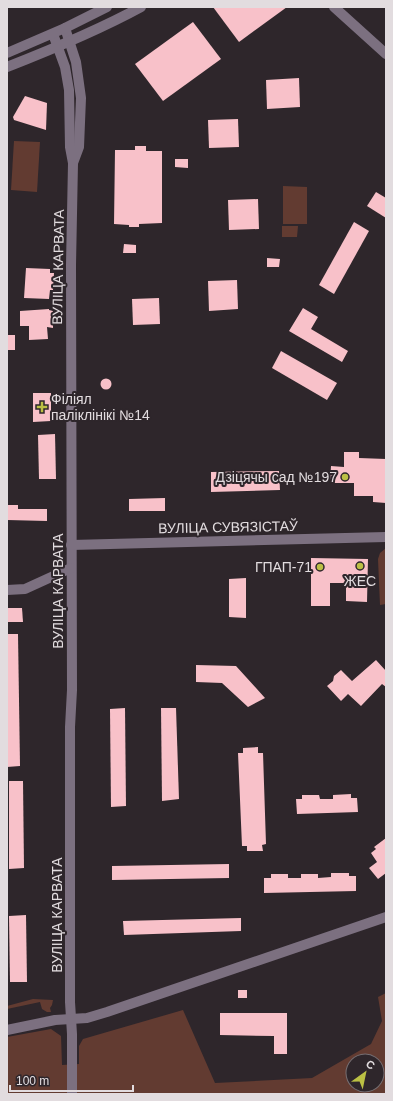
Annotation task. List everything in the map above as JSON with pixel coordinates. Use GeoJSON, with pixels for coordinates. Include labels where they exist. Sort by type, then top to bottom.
{"type":"FeatureCollection","features":[{"type":"Feature","properties":{"kind":"street"},"geometry":{"type":"LineString","coordinates":[[7,53],[53,34],[107,7]]}},
{"type":"Feature","properties":{"kind":"street"},"geometry":{"type":"LineString","coordinates":[[7,67],[70,42],[140,7]]}},
{"type":"Feature","properties":{"kind":"street"},"geometry":{"type":"LineString","coordinates":[[334,7],[386,54]]}},
{"type":"Feature","properties":{"kind":"street","name":"ВУЛІЦА КАРВАТА"},"geometry":{"type":"LineString","coordinates":[[65,28],[76,62],[81,98],[79,147],[73,163]]}},
{"type":"Feature","properties":{"kind":"street","name":"ВУЛІЦА КАРВАТА"},"geometry":{"type":"LineString","coordinates":[[53,34],[65,67],[69,90],[70,147],[73,163],[71,265],[72,690],[70,727],[72,1094]]}},
{"type":"Feature","properties":{"kind":"street","name":"ВУЛІЦА СУВЯЗІСТАЎ"},"geometry":{"type":"LineString","coordinates":[[71,545],[386,537]]}},
{"type":"Feature","properties":{"kind":"street"},"geometry":{"type":"LineString","coordinates":[[7,590],[25,589],[72,568]]}},
{"type":"Feature","properties":{"kind":"street"},"geometry":{"type":"LineString","coordinates":[[7,1030],[55,1020],[86,1018],[107,1012],[386,917]]}},
{"type":"Feature","properties":{"kind":"shaded area"},"geometry":{"type":"Polygon","coordinates":[[[14,141],[40,142],[37,192],[11,190],[14,141]]]}},
{"type":"Feature","properties":{"kind":"shaded area"},"geometry":{"type":"Polygon","coordinates":[[[283,186],[307,187],[307,224],[283,224],[283,186]]]}},
{"type":"Feature","properties":{"kind":"shaded area"},"geometry":{"type":"Polygon","coordinates":[[[282,226],[298,226],[297,237],[282,237],[282,226]]]}},
{"type":"Feature","properties":{"kind":"shaded area"},"geometry":{"type":"Polygon","coordinates":[[[386,548],[386,604],[380,605],[378,559],[380,553],[386,548]]]}},
{"type":"Feature","properties":{"kind":"shaded area"},"geometry":{"type":"Polygon","coordinates":[[[386,993],[386,1094],[7,1094],[7,1037],[51,1029],[61,1036],[62,1065],[79,1064],[79,1046],[83,1039],[183,1010],[215,1083],[312,1078],[345,1059],[345,1093],[385,1093],[385,1053],[355,1053],[371,1044],[382,1021],[378,997],[386,993]]]}},
{"type":"Feature","properties":{"kind":"shaded area"},"geometry":{"type":"Polygon","coordinates":[[[33,999],[53,1000],[50,1008],[51,1012],[47,1012],[42,1009],[40,1002],[7,1009],[7,1006],[33,999]]]}},
{"type":"Feature","properties":{"kind":"building"},"geometry":{"type":"Polygon","coordinates":[[[213,7],[287,7],[239,42],[213,7]]]}},
{"type":"Feature","properties":{"kind":"building"},"geometry":{"type":"Polygon","coordinates":[[[193,22],[221,59],[163,101],[135,64],[193,22]]]}},
{"type":"Feature","properties":{"kind":"building"},"geometry":{"type":"Polygon","coordinates":[[[299,78],[300,107],[267,109],[266,80],[299,78]]]}},
{"type":"Feature","properties":{"kind":"building"},"geometry":{"type":"Polygon","coordinates":[[[25,96],[47,103],[46,130],[14,120],[13,117],[25,96]]]}},
{"type":"Feature","properties":{"kind":"building"},"geometry":{"type":"Polygon","coordinates":[[[238,119],[239,147],[209,148],[208,120],[238,119]]]}},
{"type":"Feature","properties":{"kind":"building"},"geometry":{"type":"Polygon","coordinates":[[[135,146],[146,146],[146,151],[162,151],[162,223],[139,224],[139,227],[114,224],[115,150],[135,150],[135,146]]]}},
{"type":"Feature","properties":{"kind":"building"},"geometry":{"type":"Polygon","coordinates":[[[175,159],[188,159],[188,168],[175,167],[175,159]]]}},
{"type":"Feature","properties":{"kind":"building"},"geometry":{"type":"Polygon","coordinates":[[[376,192],[386,198],[386,218],[367,206],[376,192]]]}},
{"type":"Feature","properties":{"kind":"building"},"geometry":{"type":"Polygon","coordinates":[[[258,199],[259,229],[229,230],[228,200],[258,199]]]}},
{"type":"Feature","properties":{"kind":"building"},"geometry":{"type":"Polygon","coordinates":[[[354,222],[369,231],[334,294],[319,285],[354,222]]]}},
{"type":"Feature","properties":{"kind":"building"},"geometry":{"type":"Polygon","coordinates":[[[124,244],[136,245],[136,253],[123,253],[124,244]]]}},
{"type":"Feature","properties":{"kind":"building"},"geometry":{"type":"Polygon","coordinates":[[[267,258],[280,259],[279,267],[267,267],[267,258]]]}},
{"type":"Feature","properties":{"kind":"building"},"geometry":{"type":"Polygon","coordinates":[[[26,268],[50,269],[50,273],[54,273],[53,290],[50,290],[49,299],[24,298],[26,268]]]}},
{"type":"Feature","properties":{"kind":"building"},"geometry":{"type":"Polygon","coordinates":[[[237,280],[238,309],[209,311],[208,281],[237,280]]]}},
{"type":"Feature","properties":{"kind":"building"},"geometry":{"type":"Polygon","coordinates":[[[159,298],[160,324],[133,325],[132,299],[159,298]]]}},
{"type":"Feature","properties":{"kind":"building"},"geometry":{"type":"Polygon","coordinates":[[[303,308],[318,317],[311,329],[348,351],[342,362],[289,331],[303,308]]]}},
{"type":"Feature","properties":{"kind":"building"},"geometry":{"type":"Polygon","coordinates":[[[49,309],[53,311],[53,328],[47,327],[48,339],[29,340],[29,326],[20,326],[20,311],[49,309]]]}},
{"type":"Feature","properties":{"kind":"building"},"geometry":{"type":"Polygon","coordinates":[[[8,335],[15,335],[15,350],[8,350],[8,335]]]}},
{"type":"Feature","properties":{"kind":"building"},"geometry":{"type":"Polygon","coordinates":[[[281,351],[337,383],[327,400],[272,368],[281,351]]]}},
{"type":"Feature","properties":{"kind":"building"},"geometry":{"type":"Polygon","coordinates":[[[106,378],[110,380],[112,384],[110,388],[106,390],[102,388],[100,384],[102,380],[106,378]]]}},
{"type":"Feature","properties":{"kind":"building","name":"Філіял паліклінікі №14"},"geometry":{"type":"Polygon","coordinates":[[[33,393],[51,393],[51,421],[33,422],[33,393]]]}},
{"type":"Feature","properties":{"kind":"building"},"geometry":{"type":"Polygon","coordinates":[[[55,434],[56,479],[39,479],[38,435],[55,434]]]}},
{"type":"Feature","properties":{"kind":"building"},"geometry":{"type":"Polygon","coordinates":[[[344,452],[359,452],[359,458],[386,459],[386,503],[373,502],[373,496],[354,496],[354,483],[330,483],[331,466],[344,467],[344,452]]]}},
{"type":"Feature","properties":{"kind":"building"},"geometry":{"type":"Polygon","coordinates":[[[279,471],[280,490],[211,492],[211,472],[279,471]]]}},
{"type":"Feature","properties":{"kind":"building"},"geometry":{"type":"Polygon","coordinates":[[[165,498],[165,511],[129,511],[129,499],[165,498]]]}},
{"type":"Feature","properties":{"kind":"building"},"geometry":{"type":"Polygon","coordinates":[[[7,505],[18,505],[18,509],[47,509],[47,521],[7,520],[7,505]]]}},
{"type":"Feature","properties":{"kind":"building"},"geometry":{"type":"Polygon","coordinates":[[[311,558],[368,559],[367,602],[346,601],[346,583],[330,583],[330,606],[311,606],[311,558]]]}},
{"type":"Feature","properties":{"kind":"building"},"geometry":{"type":"Polygon","coordinates":[[[246,578],[246,618],[229,617],[229,579],[246,578]]]}},
{"type":"Feature","properties":{"kind":"building"},"geometry":{"type":"Polygon","coordinates":[[[7,608],[22,608],[23,622],[7,622],[7,608]]]}},
{"type":"Feature","properties":{"kind":"building"},"geometry":{"type":"Polygon","coordinates":[[[7,634],[18,634],[20,766],[7,767],[7,634]]]}},
{"type":"Feature","properties":{"kind":"building"},"geometry":{"type":"Polygon","coordinates":[[[376,660],[386,671],[386,687],[382,684],[361,706],[348,694],[341,701],[327,686],[333,681],[334,676],[341,670],[352,681],[376,660]]]}},
{"type":"Feature","properties":{"kind":"building"},"geometry":{"type":"Polygon","coordinates":[[[196,665],[236,666],[265,698],[248,707],[222,683],[196,682],[196,665]]]}},
{"type":"Feature","properties":{"kind":"building"},"geometry":{"type":"Polygon","coordinates":[[[125,708],[126,806],[111,807],[110,709],[125,708]]]}},
{"type":"Feature","properties":{"kind":"building"},"geometry":{"type":"Polygon","coordinates":[[[161,708],[176,708],[179,799],[162,801],[161,708]]]}},
{"type":"Feature","properties":{"kind":"building"},"geometry":{"type":"Polygon","coordinates":[[[258,747],[258,753],[263,753],[266,844],[262,845],[263,851],[247,851],[247,846],[242,846],[238,753],[243,753],[243,748],[258,747]]]}},
{"type":"Feature","properties":{"kind":"building"},"geometry":{"type":"Polygon","coordinates":[[[9,781],[23,781],[24,868],[9,869],[9,781]]]}},
{"type":"Feature","properties":{"kind":"building"},"geometry":{"type":"Polygon","coordinates":[[[351,794],[351,798],[357,798],[358,812],[297,814],[296,799],[302,799],[302,795],[319,795],[320,799],[333,799],[333,795],[351,794]]]}},
{"type":"Feature","properties":{"kind":"building"},"geometry":{"type":"Polygon","coordinates":[[[386,838],[386,873],[378,879],[369,868],[377,862],[371,853],[376,849],[374,847],[386,838]]]}},
{"type":"Feature","properties":{"kind":"building"},"geometry":{"type":"Polygon","coordinates":[[[229,864],[229,878],[112,880],[112,866],[229,864]]]}},
{"type":"Feature","properties":{"kind":"building"},"geometry":{"type":"Polygon","coordinates":[[[331,873],[349,873],[349,876],[356,876],[356,891],[264,893],[264,878],[271,878],[271,874],[288,874],[288,878],[301,878],[301,874],[318,874],[318,878],[331,877],[331,873]]]}},
{"type":"Feature","properties":{"kind":"building"},"geometry":{"type":"Polygon","coordinates":[[[26,915],[27,982],[10,982],[9,916],[26,915]]]}},
{"type":"Feature","properties":{"kind":"building"},"geometry":{"type":"Polygon","coordinates":[[[241,918],[241,931],[124,935],[123,921],[241,918]]]}},
{"type":"Feature","properties":{"kind":"building"},"geometry":{"type":"Polygon","coordinates":[[[238,990],[247,990],[247,998],[238,998],[238,990]]]}},
{"type":"Feature","properties":{"kind":"building"},"geometry":{"type":"Polygon","coordinates":[[[220,1013],[287,1013],[287,1054],[274,1054],[274,1036],[220,1035],[220,1013]]]}},
{"type":"Feature","properties":{"kind":"place","name":"Філіял паліклінікі №14"},"geometry":{"type":"Point","coordinates":[42,407]}},
{"type":"Feature","properties":{"kind":"place","name":"Дзіцячы сад №197"},"geometry":{"type":"Point","coordinates":[345,477]}},
{"type":"Feature","properties":{"kind":"place","name":"ЖЕС"},"geometry":{"type":"Point","coordinates":[360,566]}},
{"type":"Feature","properties":{"kind":"place","name":"ГПАП-71"},"geometry":{"type":"Point","coordinates":[320,567]}}]}
